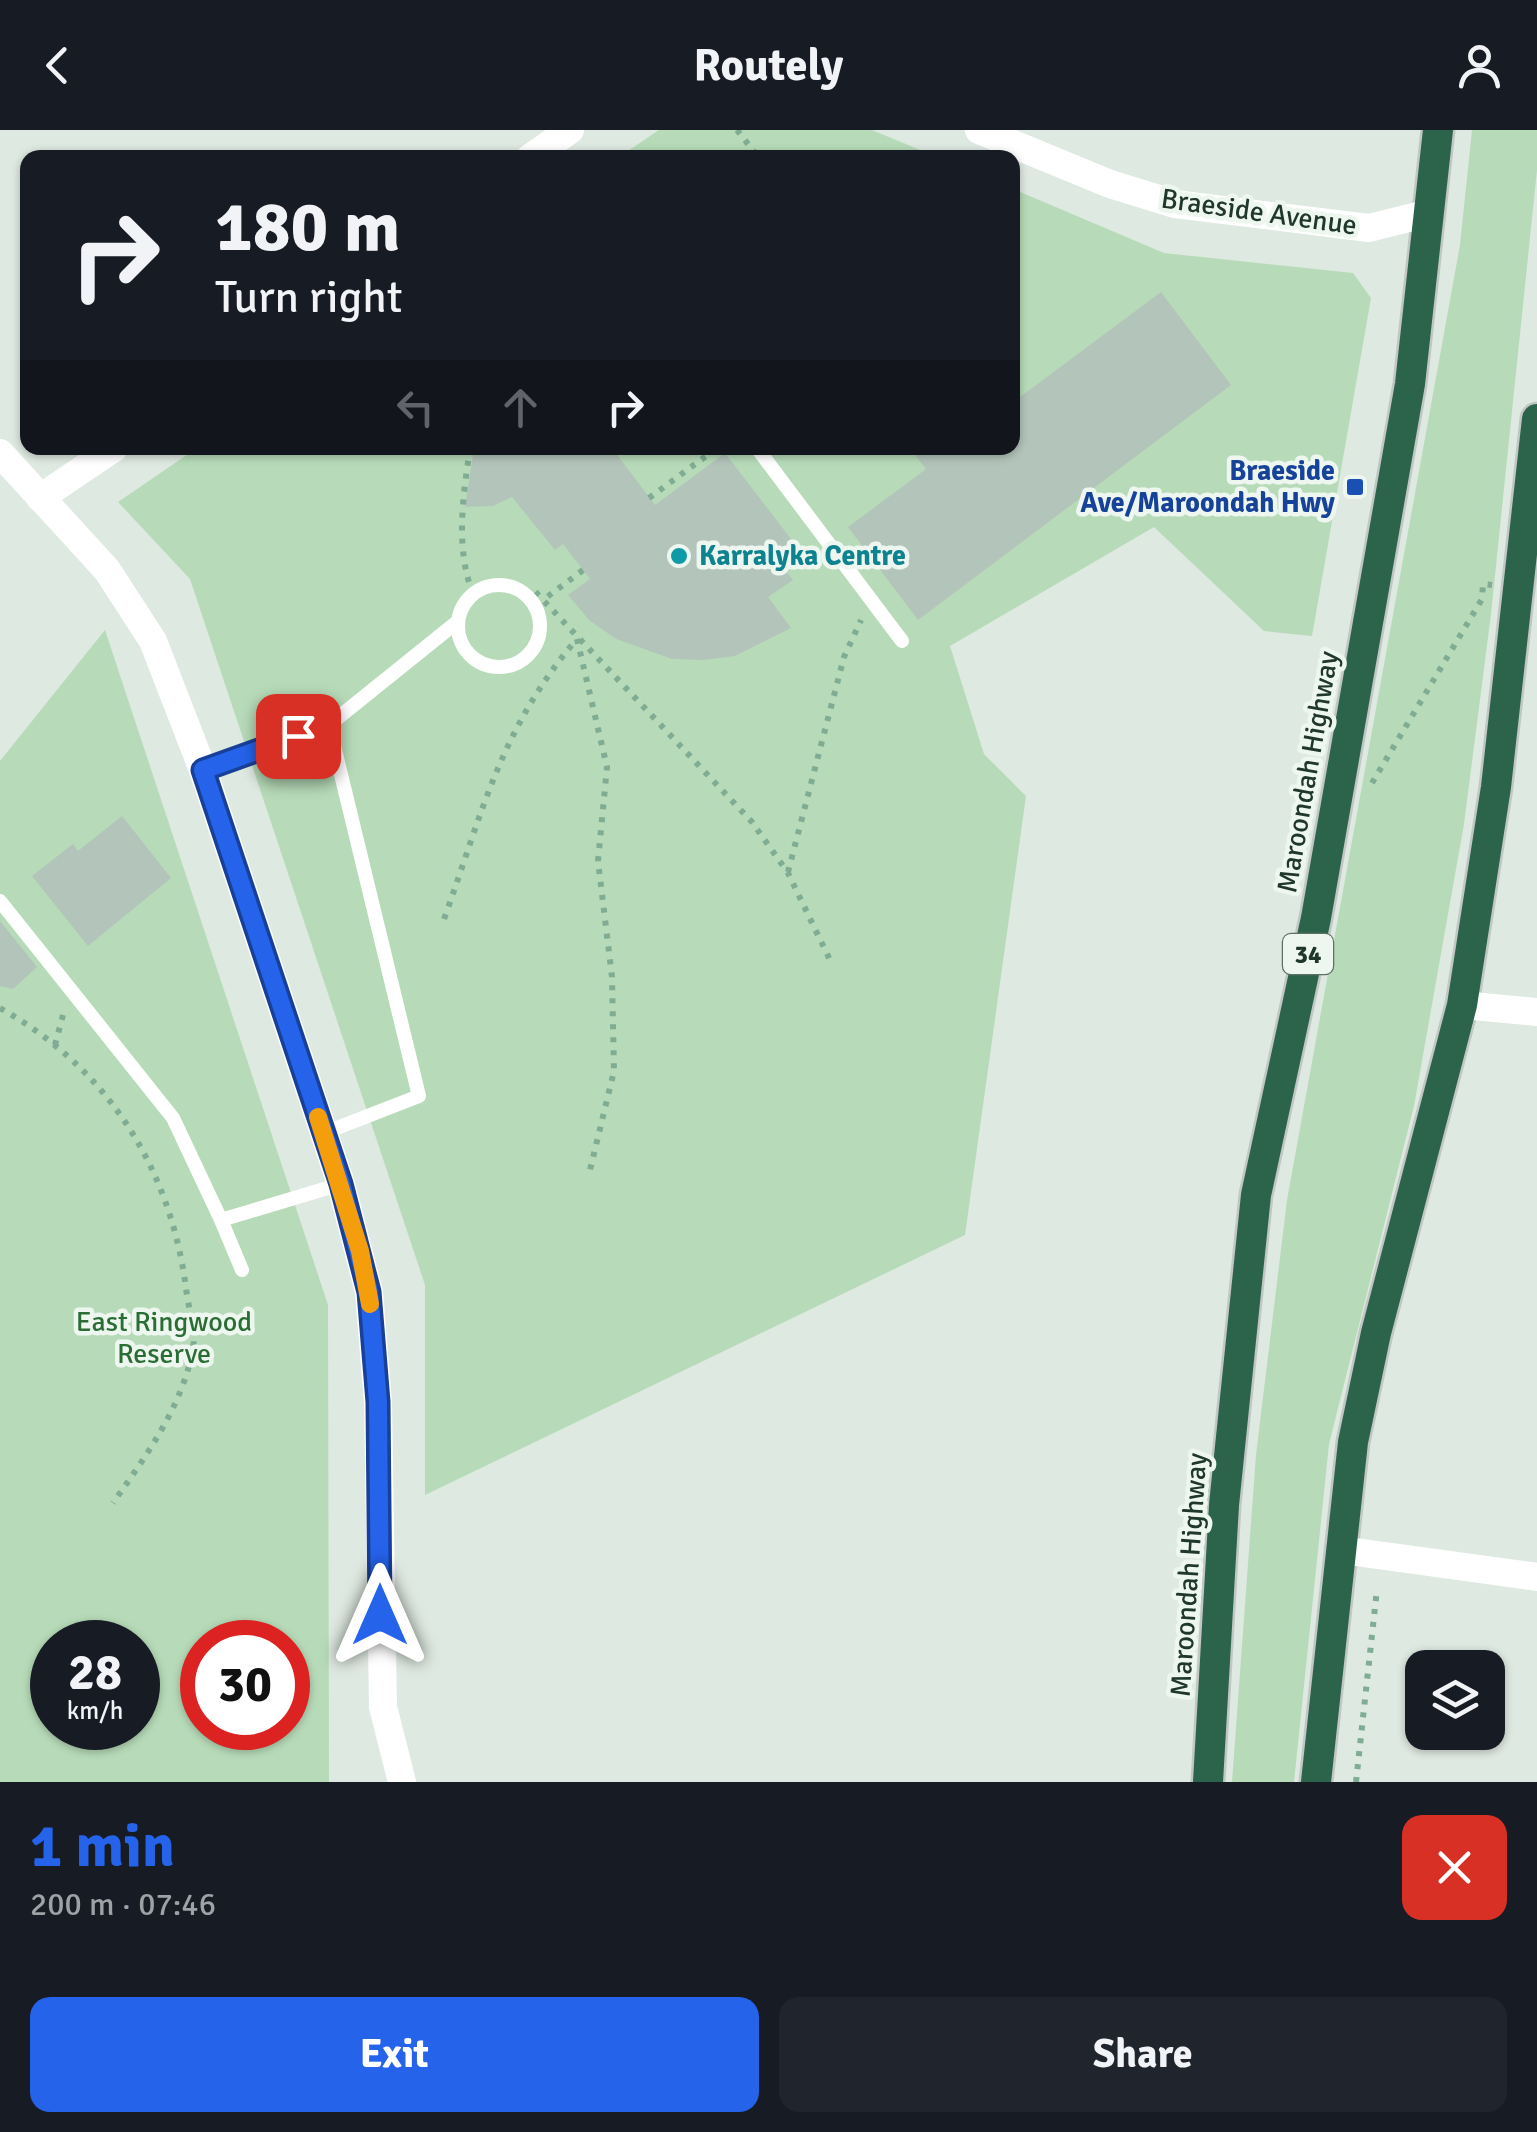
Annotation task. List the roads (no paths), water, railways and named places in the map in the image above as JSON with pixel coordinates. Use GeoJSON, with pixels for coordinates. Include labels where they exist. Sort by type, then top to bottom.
{"type":"FeatureCollection","features":[{"type":"Feature","properties":{"kind":"highway","name":"Maroondah Highway"},"geometry":{"type":"LineString","coordinates":[[1208,1782],[1224,1504],[1256,1195],[1316,918],[1410,384],[1438,130]]}},
{"type":"Feature","properties":{"kind":"highway"},"geometry":{"type":"LineString","coordinates":[[1316,1782],[1353,1442],[1376,1334],[1462,1006],[1525,569],[1537,419]]}},
{"type":"Feature","properties":{"kind":"street"},"geometry":{"type":"LineString","coordinates":[[545,150],[570,130]]}},
{"type":"Feature","properties":{"kind":"street","name":"Braeside Avenue"},"geometry":{"type":"LineString","coordinates":[[979,130],[1110,184],[1175,204],[1368,228],[1429,213]]}},
{"type":"Feature","properties":{"kind":"street"},"geometry":{"type":"LineString","coordinates":[[0,454],[107,570],[154,641],[203,770],[341,1184],[369,1292],[378,1402],[383,1707],[402,1782]]}},
{"type":"Feature","properties":{"kind":"street"},"geometry":{"type":"LineString","coordinates":[[40,498],[104,455]]}},
{"type":"Feature","properties":{"kind":"street"},"geometry":{"type":"LineString","coordinates":[[1462,1006],[1537,1012]]}},
{"type":"Feature","properties":{"kind":"street"},"geometry":{"type":"LineString","coordinates":[[1341,1550],[1537,1577]]}},
{"type":"Feature","properties":{"kind":"lane"},"geometry":{"type":"LineString","coordinates":[[762,455],[902,641]]}},
{"type":"Feature","properties":{"kind":"lane"},"geometry":{"type":"LineString","coordinates":[[203,770],[329,725],[457,622],[473,594],[505,585],[526,596],[536,608],[539,635],[534,648],[513,665],[485,666],[473,659],[458,636],[457,622]]}},
{"type":"Feature","properties":{"kind":"lane"},"geometry":{"type":"LineString","coordinates":[[324,1134],[420,1096],[329,725]]}},
{"type":"Feature","properties":{"kind":"lane"},"geometry":{"type":"LineString","coordinates":[[0,901],[173,1118],[242,1270]]}},
{"type":"Feature","properties":{"kind":"lane"},"geometry":{"type":"LineString","coordinates":[[220,1220],[341,1184]]}},
{"type":"Feature","properties":{"kind":"place","name":"Braeside Ave/Maroondah Hwy"},"geometry":{"type":"Point","coordinates":[1355,487]}},
{"type":"Feature","properties":{"kind":"place","name":"Karralyka Centre"},"geometry":{"type":"Point","coordinates":[679,556]}},
{"type":"Feature","properties":{"kind":"park label","name":"East Ringwood Reserve"},"geometry":{"type":"Point","coordinates":[164,1338]}}]}
